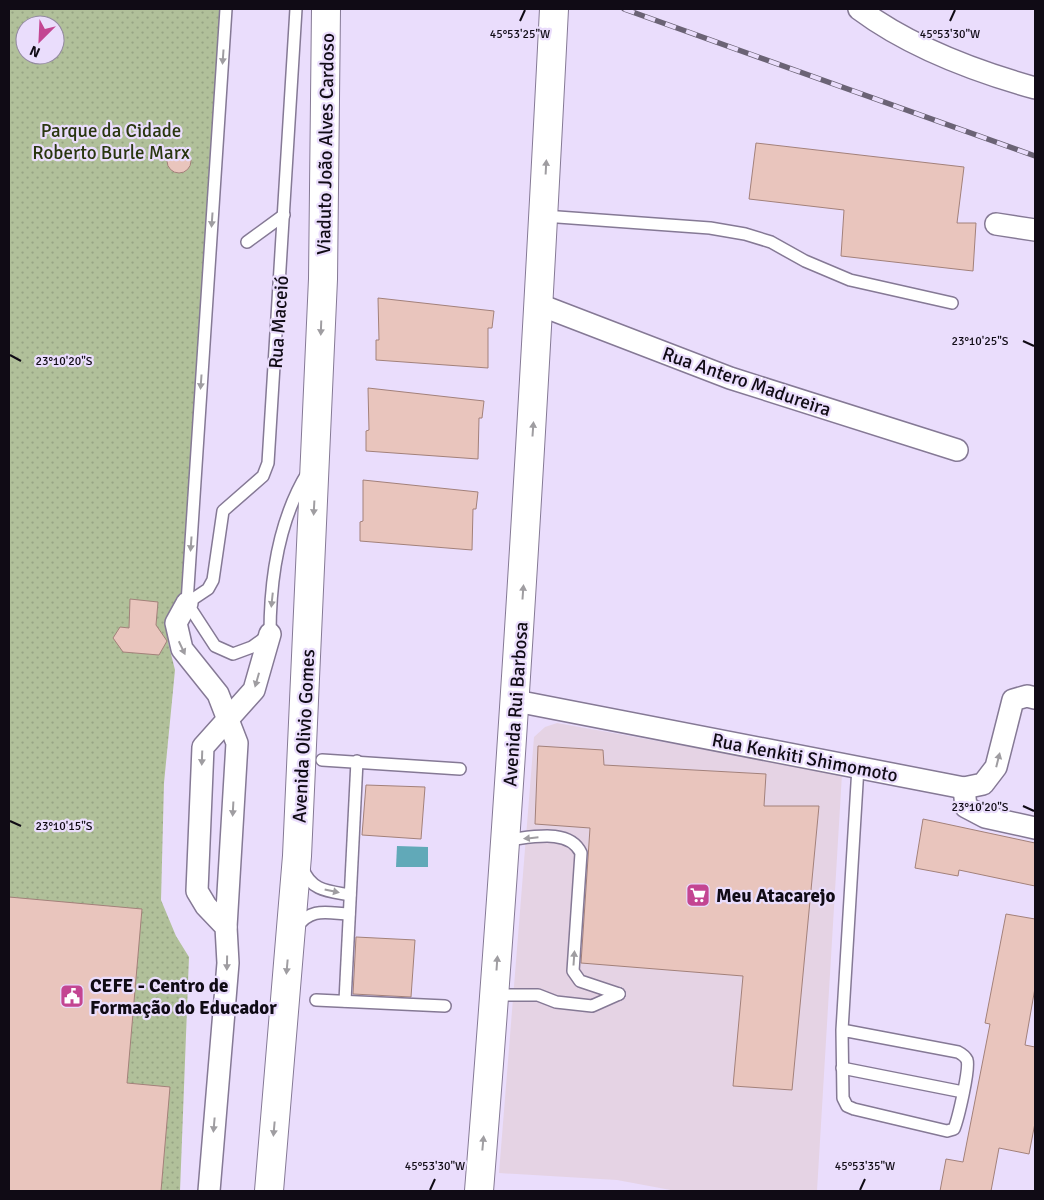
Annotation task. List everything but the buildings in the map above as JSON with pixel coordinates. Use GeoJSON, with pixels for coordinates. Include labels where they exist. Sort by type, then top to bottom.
{"type":"FeatureCollection","features":[{"type":"Feature","properties":{"kind":"main road","name":"Viaduto João Alves Cardoso"},"geometry":{"type":"LineString","coordinates":[[323,279],[326,9]]}},
{"type":"Feature","properties":{"kind":"main road","name":"Avenida Rui Barbosa"},"geometry":{"type":"LineString","coordinates":[[479,1191],[516,701],[540,305],[554,9]]}},
{"type":"Feature","properties":{"kind":"main road","name":"Avenida Olivio Gomes"},"geometry":{"type":"LineString","coordinates":[[269,1191],[297,856],[323,279]]}},
{"type":"Feature","properties":{"kind":"street"},"geometry":{"type":"LineString","coordinates":[[859,9],[882,26],[903,38],[968,65],[1035,88]]}},
{"type":"Feature","properties":{"kind":"street"},"geometry":{"type":"LineString","coordinates":[[996,224],[1035,230]]}},
{"type":"Feature","properties":{"kind":"street","name":"Rua Antero Madureira"},"geometry":{"type":"LineString","coordinates":[[540,305],[730,378],[957,450]]}},
{"type":"Feature","properties":{"kind":"street"},"geometry":{"type":"LineString","coordinates":[[186,603],[176,623],[182,649],[218,694],[237,743],[226,928],[228,963],[209,1191]]}},
{"type":"Feature","properties":{"kind":"street"},"geometry":{"type":"LineString","coordinates":[[226,928],[206,906],[197,891],[203,747],[254,690],[270,634]]}},
{"type":"Feature","properties":{"kind":"street"},"geometry":{"type":"LineString","coordinates":[[1035,698],[1027,696],[1013,700],[996,768],[983,784],[964,788],[966,807],[975,813],[1035,828]]}},
{"type":"Feature","properties":{"kind":"street","name":"Rua Kenkiti Shimomoto"},"geometry":{"type":"LineString","coordinates":[[516,701],[964,788]]}},
{"type":"Feature","properties":{"kind":"lane"},"geometry":{"type":"LineString","coordinates":[[226,9],[186,603],[215,646],[233,654],[252,647],[270,634],[276,566],[282,529],[294,494],[316,459]]}},
{"type":"Feature","properties":{"kind":"lane","name":"Rua Maceió"},"geometry":{"type":"LineString","coordinates":[[186,603],[208,589],[213,580],[223,511],[263,476],[268,463],[296,9]]}},
{"type":"Feature","properties":{"kind":"lane"},"geometry":{"type":"LineString","coordinates":[[247,242],[284,215]]}},
{"type":"Feature","properties":{"kind":"lane"},"geometry":{"type":"LineString","coordinates":[[544,216],[710,228],[745,234],[771,242],[805,261],[850,280],[952,303]]}},
{"type":"Feature","properties":{"kind":"lane"},"geometry":{"type":"LineString","coordinates":[[322,760],[357,760],[460,769]]}},
{"type":"Feature","properties":{"kind":"lane"},"geometry":{"type":"LineString","coordinates":[[345,1001],[357,760]]}},
{"type":"Feature","properties":{"kind":"lane"},"geometry":{"type":"LineString","coordinates":[[842,1030],[958,1052],[968,1061],[957,1122],[954,1129],[947,1131],[847,1106],[843,1098],[842,1030],[858,767]]}},
{"type":"Feature","properties":{"kind":"lane"},"geometry":{"type":"LineString","coordinates":[[495,995],[538,995],[556,1002],[592,1006],[618,994],[580,981],[573,971],[581,853],[578,845],[568,839],[549,836],[506,840]]}},
{"type":"Feature","properties":{"kind":"lane"},"geometry":{"type":"LineString","coordinates":[[297,856],[306,878],[317,888],[350,895]]}},
{"type":"Feature","properties":{"kind":"lane"},"geometry":{"type":"LineString","coordinates":[[289,937],[302,919],[313,912],[349,914]]}},
{"type":"Feature","properties":{"kind":"lane"},"geometry":{"type":"LineString","coordinates":[[316,1000],[445,1006]]}},
{"type":"Feature","properties":{"kind":"lane"},"geometry":{"type":"LineString","coordinates":[[842,1068],[963,1092]]}},
{"type":"Feature","properties":{"kind":"shaded area"},"geometry":{"type":"Polygon","coordinates":[[[557,723],[842,774],[817,1191],[676,1191],[617,1180],[499,1173],[534,737],[545,727],[557,723]]]}},
{"type":"Feature","properties":{"kind":"shaded area"},"geometry":{"type":"Polygon","coordinates":[[[397,846],[428,847],[428,867],[396,867],[397,846]]]}},
{"type":"Feature","properties":{"kind":"green space","name":"Parque da Cidade Roberto Burle Marx"},"geometry":{"type":"Polygon","coordinates":[[[9,9],[221,9],[186,601],[174,619],[168,642],[175,670],[164,783],[161,900],[176,936],[189,957],[180,1191],[9,1191],[9,9]]]}},
{"type":"Feature","properties":{"kind":"railway"},"geometry":{"type":"LineString","coordinates":[[624,9],[1035,156]]}},
{"type":"Feature","properties":{"kind":"place","name":"Meu Atacarejo"},"geometry":{"type":"Point","coordinates":[698,895]}},
{"type":"Feature","properties":{"kind":"place","name":"CEFE - Centro de Formação do Educador"},"geometry":{"type":"Point","coordinates":[72,996]}}]}
